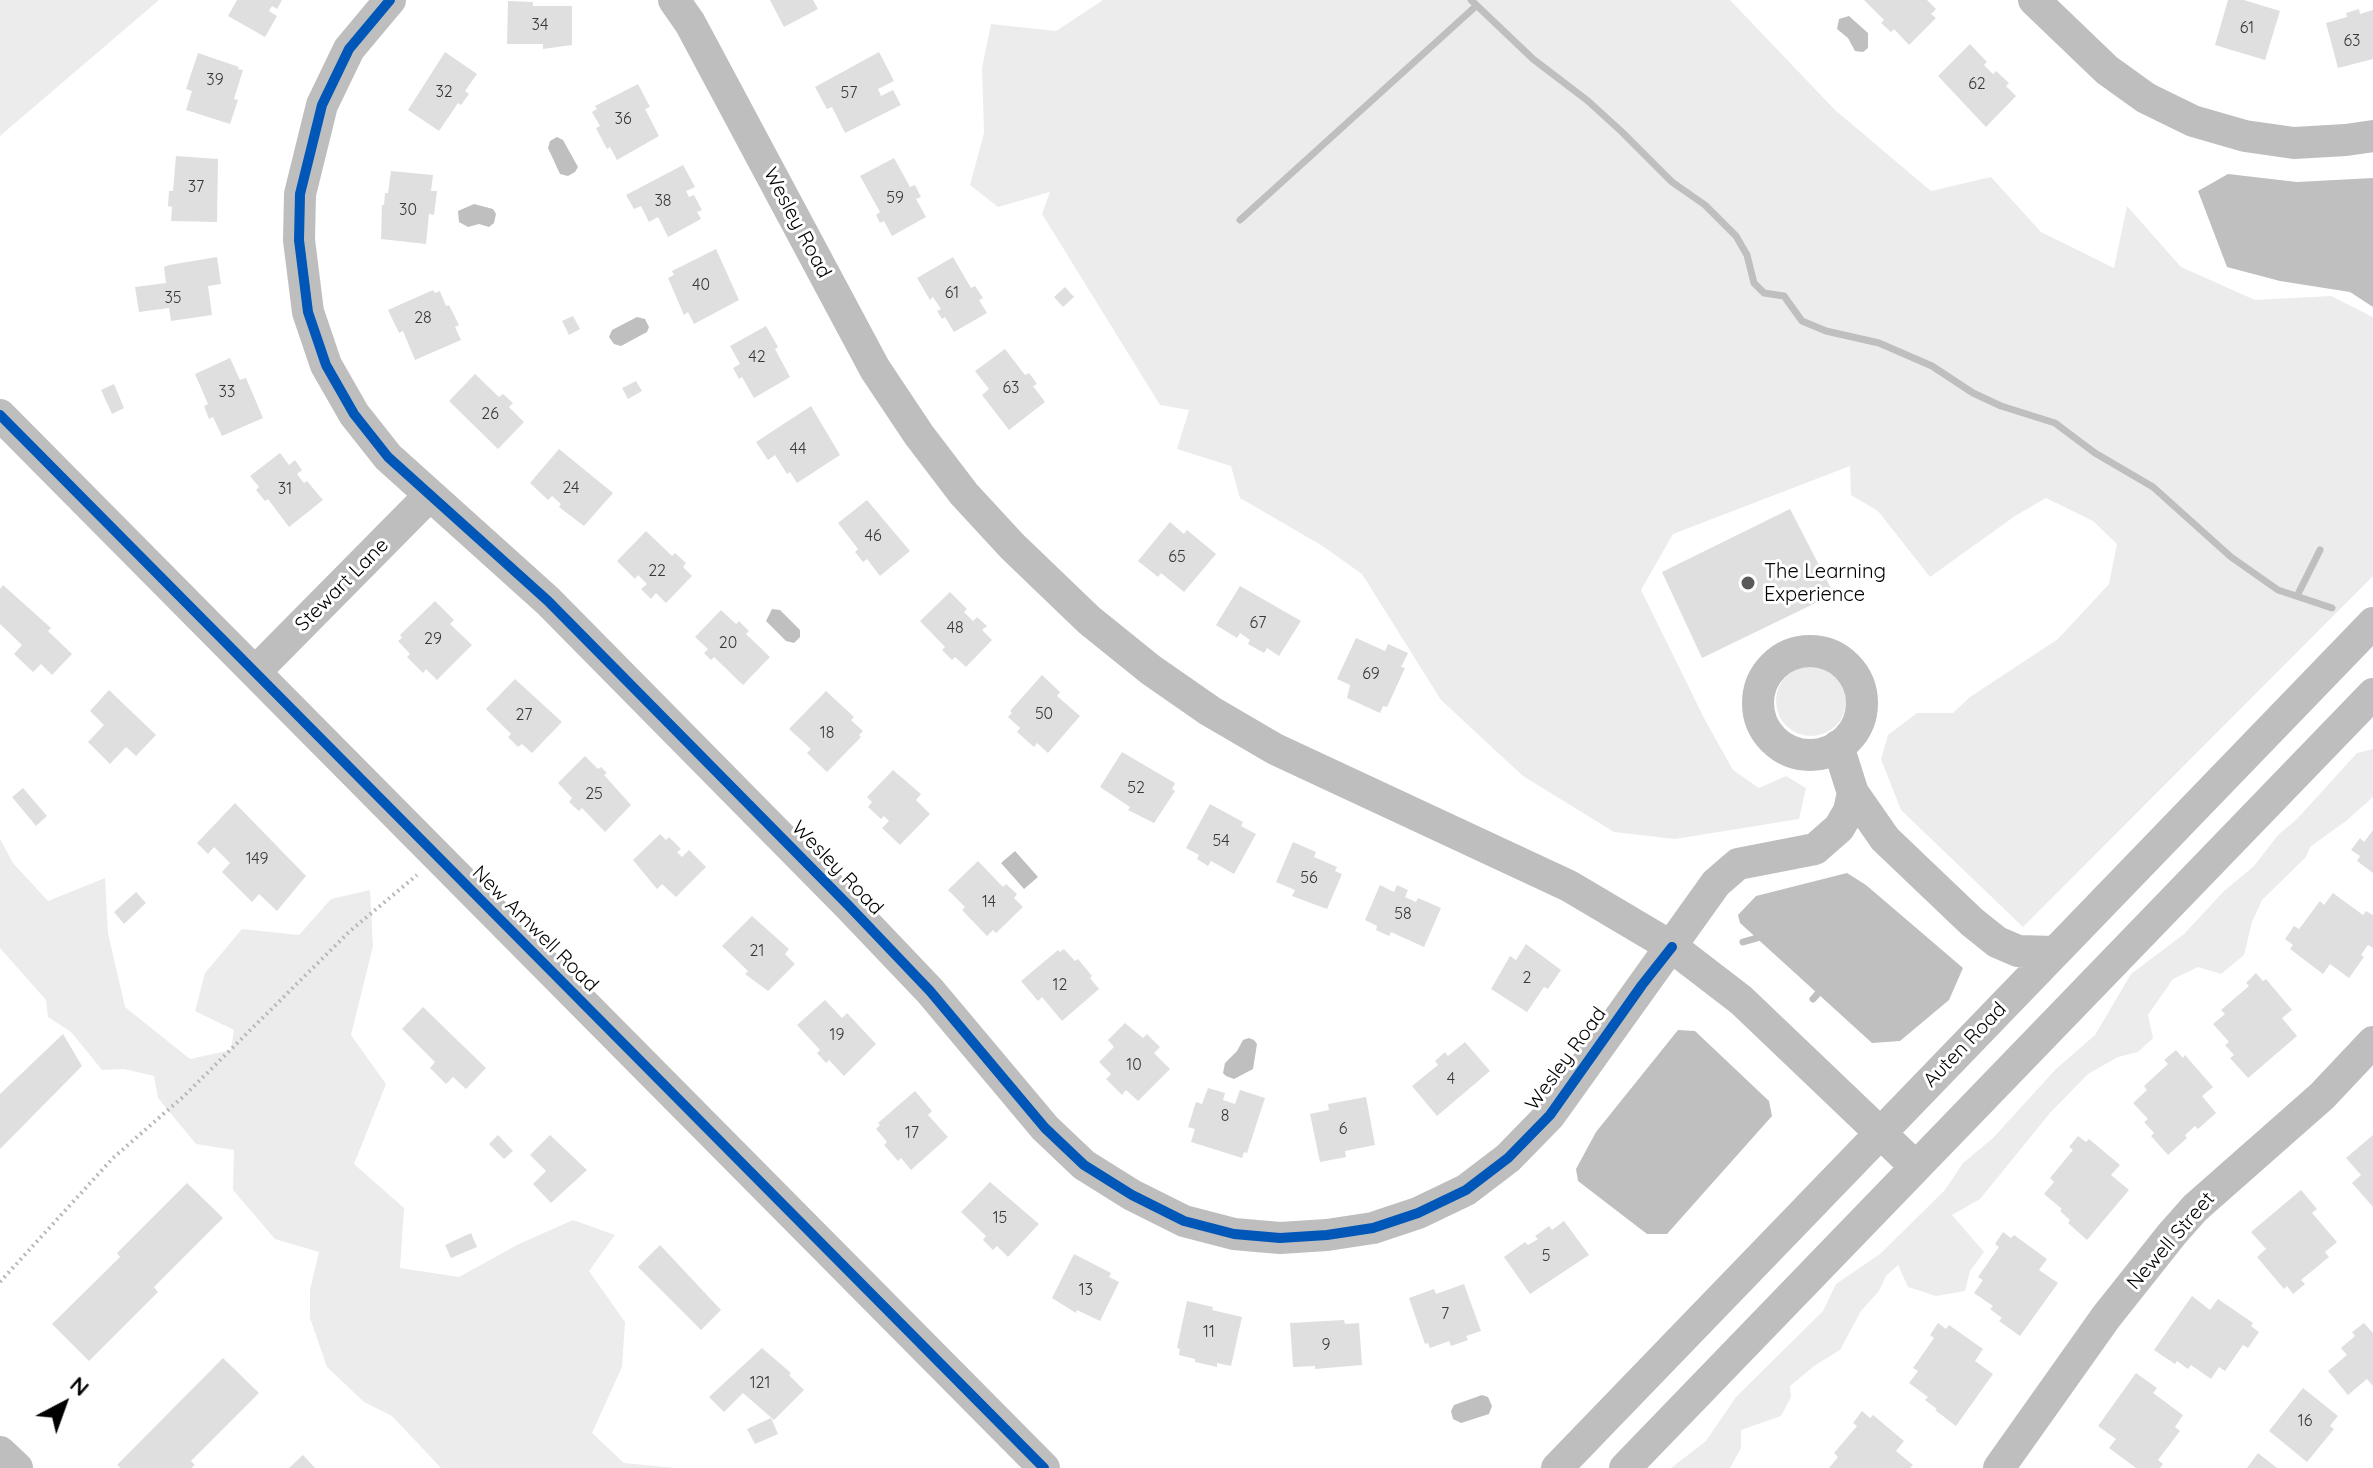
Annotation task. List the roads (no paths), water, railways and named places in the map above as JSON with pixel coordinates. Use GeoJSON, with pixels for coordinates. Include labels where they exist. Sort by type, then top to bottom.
{"type":"FeatureCollection","features":[{"type":"Feature","properties":{"kind":"street","name":"Wesley Road"},"geometry":{"type":"LineString","coordinates":[[390,0],[349,49],[322,105],[300,194],[299,240],[308,312],[326,365],[354,414],[388,457],[548,601],[849,906],[930,991],[1045,1128],[1084,1165],[1132,1195],[1184,1221],[1234,1234],[1264,1237],[1327,1235],[1373,1228],[1418,1213],[1466,1190],[1508,1158],[1550,1115],[1672,947]]}},
{"type":"Feature","properties":{"kind":"street","name":"Wesley Road"},"geometry":{"type":"LineString","coordinates":[[674,0],[690,23],[875,369],[919,435],[964,494],[1012,546],[1089,620],[1198,703],[1275,749],[1569,886],[1672,947],[1741,1000],[1916,1167]]}},
{"type":"Feature","properties":{"kind":"street"},"geometry":{"type":"LineString","coordinates":[[2034,0],[2107,70],[2146,98],[2193,121],[2245,136],[2294,143],[2373,136]]}},
{"type":"Feature","properties":{"kind":"street","name":"New Amwell Road"},"geometry":{"type":"LineString","coordinates":[[0,415],[1044,1468]]}},
{"type":"Feature","properties":{"kind":"street","name":"Stewart Lane"},"geometry":{"type":"LineString","coordinates":[[255,672],[429,496]]}},
{"type":"Feature","properties":{"kind":"street","name":"Auten Road"},"geometry":{"type":"LineString","coordinates":[[1557,1468],[2372,627]]}},
{"type":"Feature","properties":{"kind":"street"},"geometry":{"type":"LineString","coordinates":[[1625,1468],[2373,694],[2338,659]]}},
{"type":"Feature","properties":{"kind":"street"},"geometry":{"type":"LineString","coordinates":[[1838,746],[1853,793],[1885,839],[1972,922],[1997,942],[2018,951],[2055,952]]}},
{"type":"Feature","properties":{"kind":"street"},"geometry":{"type":"LineString","coordinates":[[1672,947],[1716,883],[1738,864],[1815,849],[1839,828],[1849,811],[1853,793]]}},
{"type":"Feature","properties":{"kind":"street","name":"Newell Street"},"geometry":{"type":"LineString","coordinates":[[1999,1468],[2106,1317],[2180,1225],[2195,1208],[2322,1096],[2373,1042]]}},
{"type":"Feature","properties":{"kind":"street"},"geometry":{"type":"LineString","coordinates":[[0,1452],[17,1468]]}},
{"type":"Feature","properties":{"kind":"waterway"},"geometry":{"type":"LineString","coordinates":[[1471,0],[1533,59],[1588,101],[1672,182],[1705,205],[1736,236],[1747,255],[1754,283],[1764,293],[1784,296],[1802,321],[1826,331],[1879,343],[1932,366],[1973,393],[2001,406],[2055,423],[2095,453],[2153,487],[2231,557],[2278,590],[2332,608]]}},
{"type":"Feature","properties":{"kind":"waterway"},"geometry":{"type":"LineString","coordinates":[[1240,220],[1476,6]]}},
{"type":"Feature","properties":{"kind":"waterway"},"geometry":{"type":"LineString","coordinates":[[2297,596],[2320,550]]}},
{"type":"Feature","properties":{"kind":"waterway"},"geometry":{"type":"LineString","coordinates":[[1743,942],[1764,936]]}},
{"type":"Feature","properties":{"kind":"waterway"},"geometry":{"type":"LineString","coordinates":[[1813,999],[1822,989]]}},
{"type":"Feature","properties":{"kind":"place","name":"The Learning Experience"},"geometry":{"type":"Point","coordinates":[1748,583]}}]}
